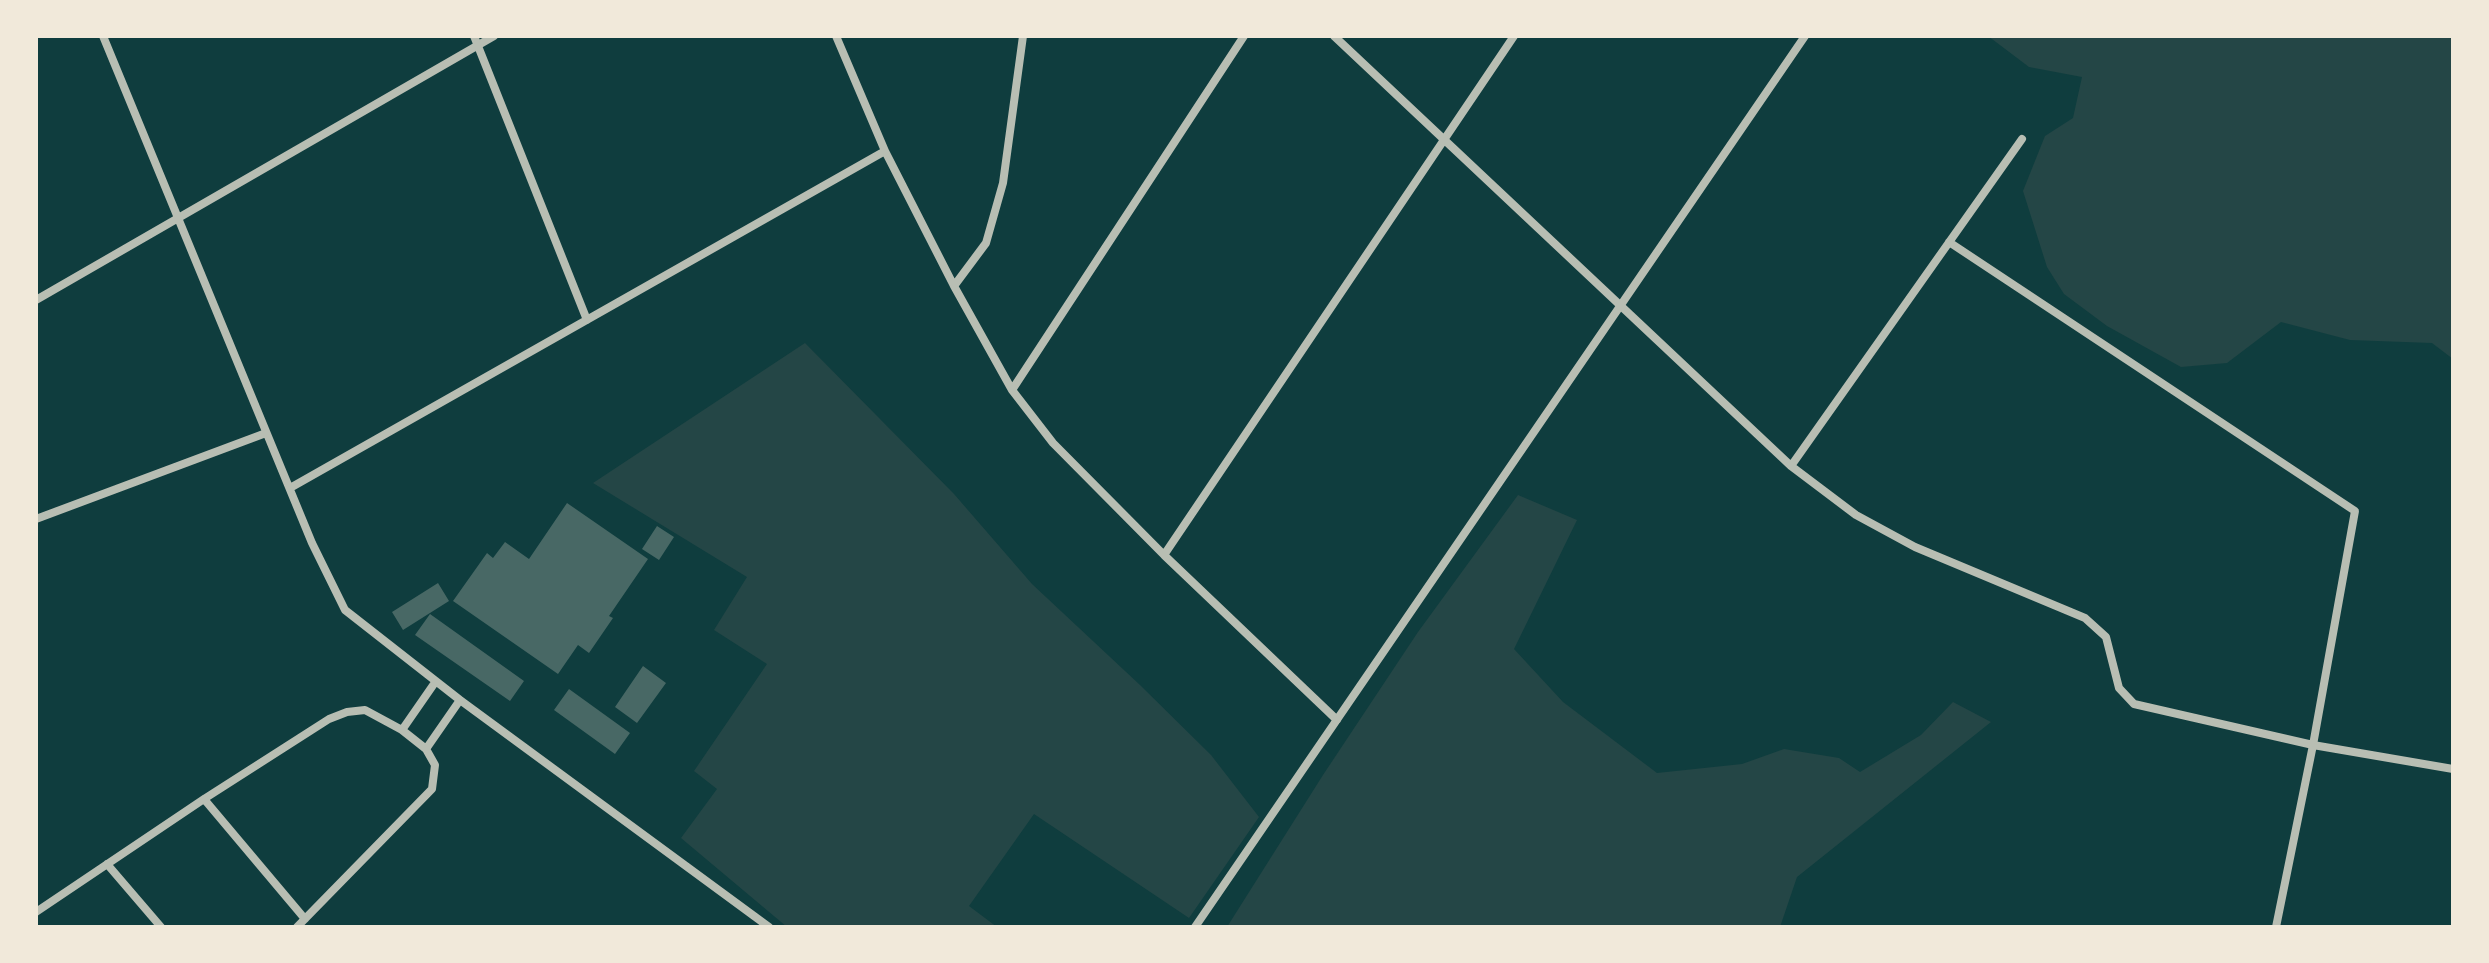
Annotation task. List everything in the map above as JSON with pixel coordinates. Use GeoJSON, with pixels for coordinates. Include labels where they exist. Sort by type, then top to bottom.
{"type":"FeatureCollection","features":[{"type":"Feature","properties":{"kind":"street"},"geometry":{"type":"LineString","coordinates":[[103,36],[312,543],[345,610],[460,700],[769,927]]}},
{"type":"Feature","properties":{"kind":"street"},"geometry":{"type":"LineString","coordinates":[[36,300],[178,219],[476,40],[494,36]]}},
{"type":"Feature","properties":{"kind":"street"},"geometry":{"type":"LineString","coordinates":[[836,36],[885,151],[954,286],[1012,390],[1053,443],[1164,555],[1337,720]]}},
{"type":"Feature","properties":{"kind":"street"},"geometry":{"type":"LineString","coordinates":[[954,286],[986,243],[1003,183],[1023,36]]}},
{"type":"Feature","properties":{"kind":"street"},"geometry":{"type":"LineString","coordinates":[[1012,390],[1244,36]]}},
{"type":"Feature","properties":{"kind":"street"},"geometry":{"type":"LineString","coordinates":[[1334,36],[1791,466],[1856,515],[1915,547],[2085,618],[2106,637],[2119,688],[2134,704],[2313,745],[2453,769]]}},
{"type":"Feature","properties":{"kind":"street"},"geometry":{"type":"LineString","coordinates":[[1164,555],[1514,36]]}},
{"type":"Feature","properties":{"kind":"street"},"geometry":{"type":"LineString","coordinates":[[1195,927],[1805,36]]}},
{"type":"Feature","properties":{"kind":"street"},"geometry":{"type":"LineString","coordinates":[[476,40],[587,320]]}},
{"type":"Feature","properties":{"kind":"street"},"geometry":{"type":"LineString","coordinates":[[1791,466],[2022,139]]}},
{"type":"Feature","properties":{"kind":"street"},"geometry":{"type":"LineString","coordinates":[[290,488],[885,151]]}},
{"type":"Feature","properties":{"kind":"street"},"geometry":{"type":"LineString","coordinates":[[1949,242],[2355,511],[2276,927]]}},
{"type":"Feature","properties":{"kind":"street"},"geometry":{"type":"LineString","coordinates":[[36,519],[266,433]]}},
{"type":"Feature","properties":{"kind":"street"},"geometry":{"type":"LineString","coordinates":[[402,730],[436,681]]}},
{"type":"Feature","properties":{"kind":"street"},"geometry":{"type":"LineString","coordinates":[[426,749],[460,700]]}},
{"type":"Feature","properties":{"kind":"street"},"geometry":{"type":"LineString","coordinates":[[36,912],[329,719],[347,712],[365,710],[402,730],[426,749],[435,765],[432,789],[297,927]]}},
{"type":"Feature","properties":{"kind":"street"},"geometry":{"type":"LineString","coordinates":[[204,799],[305,919]]}},
{"type":"Feature","properties":{"kind":"street"},"geometry":{"type":"LineString","coordinates":[[107,864],[161,927]]}},
{"type":"Feature","properties":{"kind":"shaded area"},"geometry":{"type":"Polygon","coordinates":[[[1988,36],[2453,36],[2453,359],[2432,343],[2350,340],[2281,322],[2227,363],[2181,367],[2107,326],[2064,294],[2047,267],[2023,191],[2045,136],[2073,118],[2082,77],[2029,67],[1988,36]]]}},
{"type":"Feature","properties":{"kind":"shaded area"},"geometry":{"type":"Polygon","coordinates":[[[805,343],[954,494],[1032,584],[1211,755],[1259,817],[1189,918],[1034,814],[969,906],[997,927],[787,927],[681,838],[717,789],[694,771],[767,664],[714,630],[747,577],[593,483],[805,343]]]}},
{"type":"Feature","properties":{"kind":"shaded area"},"geometry":{"type":"Polygon","coordinates":[[[1518,495],[1577,520],[1514,649],[1563,702],[1657,773],[1742,764],[1784,749],[1839,758],[1860,772],[1921,735],[1953,702],[1991,722],[1797,877],[1780,927],[1227,927],[1418,632],[1518,495]]]}},
{"type":"Feature","properties":{"kind":"building"},"geometry":{"type":"Polygon","coordinates":[[[567,503],[648,559],[609,616],[613,618],[589,653],[578,645],[558,674],[453,601],[487,553],[493,558],[505,542],[529,559],[567,503]]]}},
{"type":"Feature","properties":{"kind":"building"},"geometry":{"type":"Polygon","coordinates":[[[657,526],[674,537],[659,560],[642,549],[657,526]]]}},
{"type":"Feature","properties":{"kind":"building"},"geometry":{"type":"Polygon","coordinates":[[[438,583],[449,601],[403,630],[392,612],[438,583]]]}},
{"type":"Feature","properties":{"kind":"building"},"geometry":{"type":"Polygon","coordinates":[[[430,614],[524,681],[510,701],[415,635],[430,614]]]}},
{"type":"Feature","properties":{"kind":"building"},"geometry":{"type":"Polygon","coordinates":[[[643,666],[666,683],[637,723],[615,707],[643,666]]]}},
{"type":"Feature","properties":{"kind":"building"},"geometry":{"type":"Polygon","coordinates":[[[569,689],[630,733],[615,754],[554,710],[569,689]]]}}]}
